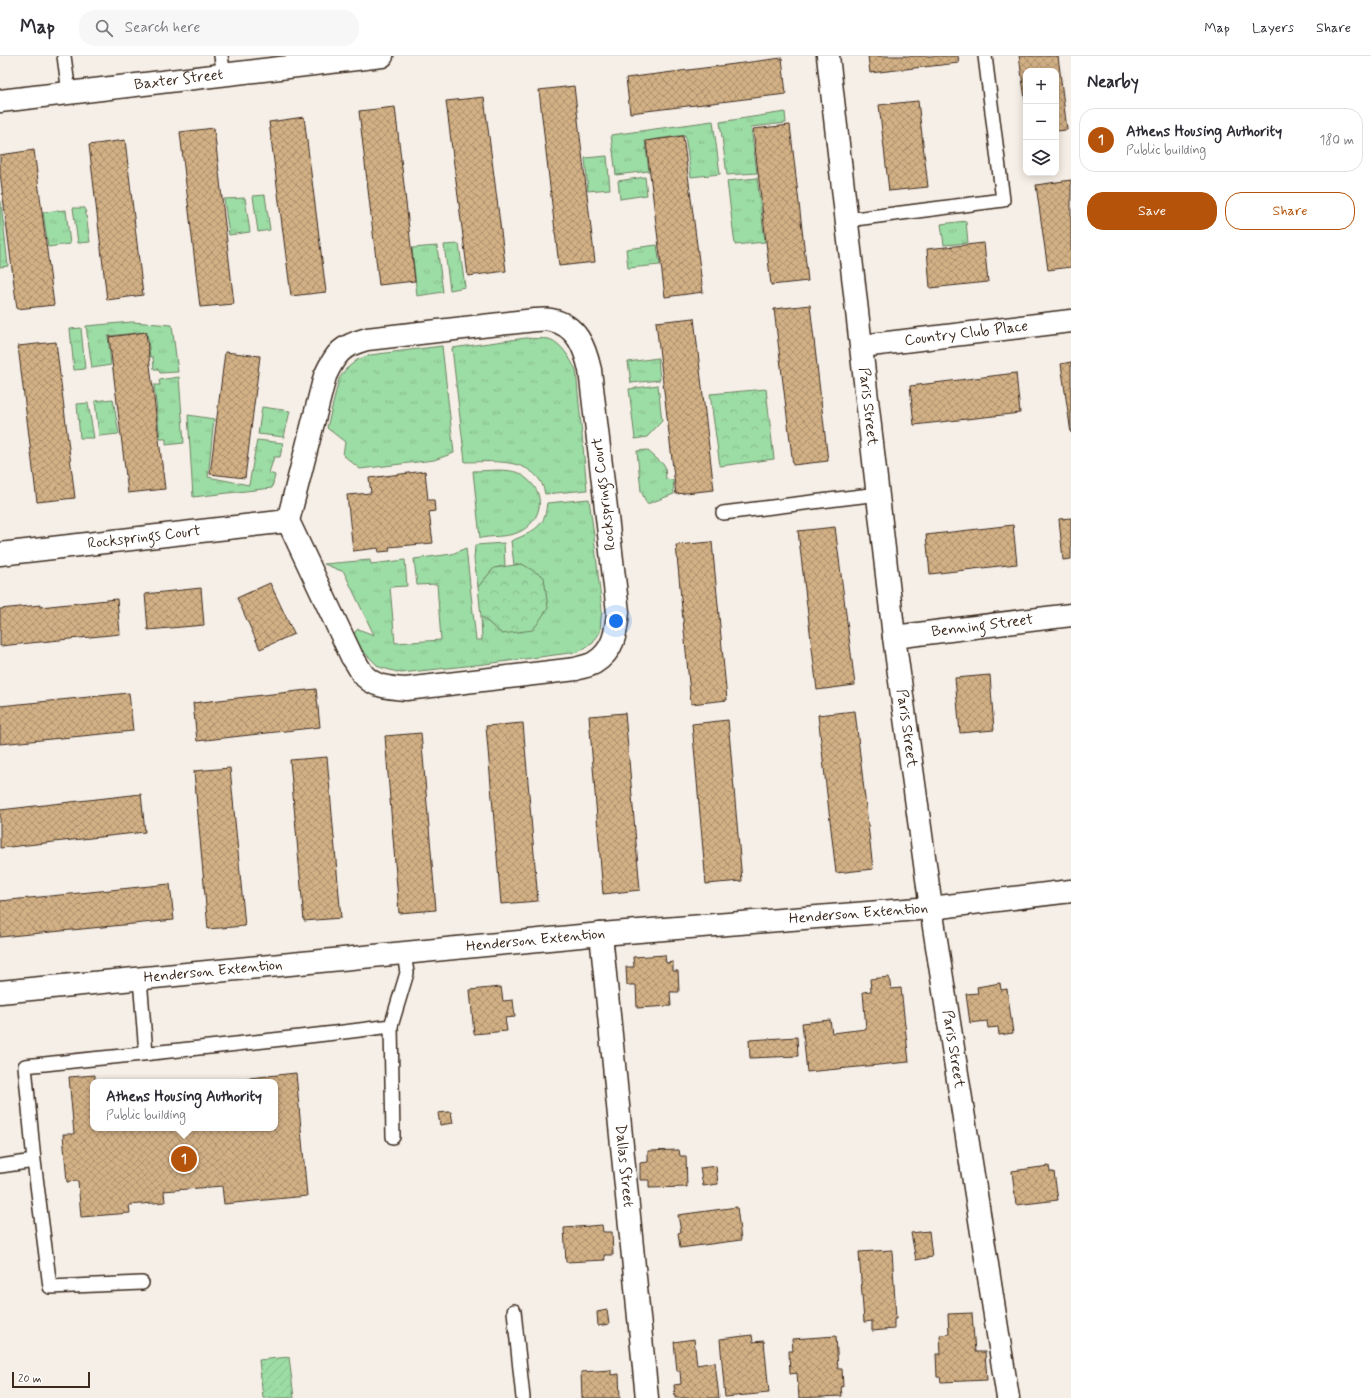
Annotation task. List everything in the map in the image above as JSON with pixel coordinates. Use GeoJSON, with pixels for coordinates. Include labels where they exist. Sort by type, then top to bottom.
{"type":"FeatureCollection","features":[{"type":"Feature","properties":{"kind":"street","name":"Baxter Street"},"geometry":{"type":"LineString","coordinates":[[0,101],[69,93],[223,65],[382,56]]}},
{"type":"Feature","properties":{"kind":"street","name":"Paris Street"},"geometry":{"type":"LineString","coordinates":[[828,56],[894,637],[932,908],[1008,1398]]}},
{"type":"Feature","properties":{"kind":"street","name":"Rocksprings Court"},"geometry":{"type":"LineString","coordinates":[[535,320],[552,320],[566,326],[578,336],[586,351],[590,370],[618,612],[617,631],[612,646],[593,664],[576,669],[406,689],[389,688],[375,683],[363,675],[352,657],[288,521],[325,376],[331,363],[340,352],[351,344],[367,340],[535,320]]}},
{"type":"Feature","properties":{"kind":"street","name":"Country Club Place"},"geometry":{"type":"LineString","coordinates":[[862,346],[1071,321]]}},
{"type":"Feature","properties":{"kind":"street","name":"Rocksprings Court"},"geometry":{"type":"LineString","coordinates":[[0,554],[288,521]]}},
{"type":"Feature","properties":{"kind":"street","name":"Benning Street"},"geometry":{"type":"LineString","coordinates":[[894,637],[1071,615]]}},
{"type":"Feature","properties":{"kind":"street","name":"Henderson Extention"},"geometry":{"type":"LineString","coordinates":[[0,992],[601,934],[932,908],[1071,891]]}},
{"type":"Feature","properties":{"kind":"street","name":"Dallas Street"},"geometry":{"type":"LineString","coordinates":[[601,934],[647,1398]]}},
{"type":"Feature","properties":{"kind":"lane"},"geometry":{"type":"LineString","coordinates":[[64,56],[69,93]]}},
{"type":"Feature","properties":{"kind":"lane"},"geometry":{"type":"LineString","coordinates":[[847,220],[1003,200],[985,56]]}},
{"type":"Feature","properties":{"kind":"lane"},"geometry":{"type":"LineString","coordinates":[[723,513],[878,494]]}},
{"type":"Feature","properties":{"kind":"lane"},"geometry":{"type":"LineString","coordinates":[[393,1137],[391,1026],[407,973],[404,954]]}},
{"type":"Feature","properties":{"kind":"lane"},"geometry":{"type":"LineString","coordinates":[[140,979],[146,1053]]}},
{"type":"Feature","properties":{"kind":"lane"},"geometry":{"type":"LineString","coordinates":[[142,1283],[50,1287],[34,1161],[25,1066],[323,1035],[391,1026]]}},
{"type":"Feature","properties":{"kind":"lane"},"geometry":{"type":"LineString","coordinates":[[0,1166],[34,1161]]}},
{"type":"Feature","properties":{"kind":"lane"},"geometry":{"type":"LineString","coordinates":[[514,1311],[523,1398]]}},
{"type":"Feature","properties":{"kind":"green space"},"geometry":{"type":"Polygon","coordinates":[[[785,112],[786,123],[751,127],[757,173],[727,175],[720,122],[785,112]]]}},
{"type":"Feature","properties":{"kind":"green space"},"geometry":{"type":"Polygon","coordinates":[[[713,121],[720,174],[691,177],[685,135],[645,141],[649,171],[616,175],[611,135],[713,121]]]}},
{"type":"Feature","properties":{"kind":"green space"},"geometry":{"type":"Polygon","coordinates":[[[607,156],[610,189],[588,191],[585,158],[607,156]]]}},
{"type":"Feature","properties":{"kind":"green space"},"geometry":{"type":"Polygon","coordinates":[[[645,177],[647,195],[620,199],[618,181],[645,177]]]}},
{"type":"Feature","properties":{"kind":"green space"},"geometry":{"type":"Polygon","coordinates":[[[757,178],[765,242],[735,245],[727,181],[757,178]]]}},
{"type":"Feature","properties":{"kind":"green space"},"geometry":{"type":"Polygon","coordinates":[[[265,195],[270,230],[258,232],[253,196],[265,195]]]}},
{"type":"Feature","properties":{"kind":"green space"},"geometry":{"type":"Polygon","coordinates":[[[245,198],[250,232],[229,235],[224,199],[245,198]]]}},
{"type":"Feature","properties":{"kind":"green space"},"geometry":{"type":"Polygon","coordinates":[[[0,202],[8,266],[0,267],[0,202]]]}},
{"type":"Feature","properties":{"kind":"green space"},"geometry":{"type":"Polygon","coordinates":[[[73,208],[85,208],[90,242],[78,243],[73,208]]]}},
{"type":"Feature","properties":{"kind":"green space"},"geometry":{"type":"Polygon","coordinates":[[[66,210],[70,244],[48,247],[43,212],[66,210]]]}},
{"type":"Feature","properties":{"kind":"green space"},"geometry":{"type":"Polygon","coordinates":[[[966,221],[968,243],[944,245],[941,224],[966,221]]]}},
{"type":"Feature","properties":{"kind":"green space"},"geometry":{"type":"Polygon","coordinates":[[[459,244],[465,287],[450,290],[444,245],[459,244]]]}},
{"type":"Feature","properties":{"kind":"green space"},"geometry":{"type":"Polygon","coordinates":[[[657,245],[660,265],[628,268],[626,249],[657,245]]]}},
{"type":"Feature","properties":{"kind":"green space"},"geometry":{"type":"Polygon","coordinates":[[[437,246],[443,292],[417,296],[412,248],[437,246]]]}},
{"type":"Feature","properties":{"kind":"green space"},"geometry":{"type":"Polygon","coordinates":[[[132,322],[172,325],[178,372],[160,373],[158,369],[154,369],[153,357],[150,357],[147,332],[108,336],[111,365],[92,368],[86,326],[132,322]]]}},
{"type":"Feature","properties":{"kind":"green space"},"geometry":{"type":"Polygon","coordinates":[[[81,328],[85,369],[74,370],[70,329],[81,328]]]}},
{"type":"Feature","properties":{"kind":"green space"},"geometry":{"type":"Polygon","coordinates":[[[526,338],[549,339],[554,341],[562,348],[576,370],[587,490],[545,494],[541,482],[526,468],[496,462],[465,462],[452,348],[526,338]]]}},
{"type":"Feature","properties":{"kind":"green space"},"geometry":{"type":"Polygon","coordinates":[[[442,346],[454,453],[434,460],[360,469],[343,455],[345,442],[327,428],[339,379],[346,369],[357,360],[370,355],[442,346]]]}},
{"type":"Feature","properties":{"kind":"green space"},"geometry":{"type":"Polygon","coordinates":[[[658,358],[660,380],[631,383],[628,362],[658,358]]]}},
{"type":"Feature","properties":{"kind":"green space"},"geometry":{"type":"Polygon","coordinates":[[[179,377],[184,443],[166,445],[166,439],[160,439],[154,385],[160,385],[159,380],[179,377]]]}},
{"type":"Feature","properties":{"kind":"green space"},"geometry":{"type":"Polygon","coordinates":[[[658,385],[662,421],[647,437],[635,439],[629,389],[658,385]]]}},
{"type":"Feature","properties":{"kind":"green space"},"geometry":{"type":"Polygon","coordinates":[[[766,389],[774,459],[720,466],[710,394],[766,389]]]}},
{"type":"Feature","properties":{"kind":"green space"},"geometry":{"type":"Polygon","coordinates":[[[113,399],[119,434],[99,436],[95,401],[113,399]]]}},
{"type":"Feature","properties":{"kind":"green space"},"geometry":{"type":"Polygon","coordinates":[[[88,403],[94,438],[80,438],[77,404],[88,403]]]}},
{"type":"Feature","properties":{"kind":"green space"},"geometry":{"type":"Polygon","coordinates":[[[262,407],[290,411],[284,437],[258,434],[262,407]]]}},
{"type":"Feature","properties":{"kind":"green space"},"geometry":{"type":"Polygon","coordinates":[[[188,415],[214,419],[208,477],[249,485],[257,440],[283,443],[280,457],[274,457],[269,473],[275,475],[272,488],[193,497],[188,415]]]}},
{"type":"Feature","properties":{"kind":"green space"},"geometry":{"type":"Polygon","coordinates":[[[647,450],[665,466],[666,479],[673,480],[674,494],[647,504],[641,491],[637,451],[647,450]]]}},
{"type":"Feature","properties":{"kind":"green space"},"geometry":{"type":"Polygon","coordinates":[[[473,471],[514,471],[520,473],[527,479],[534,486],[538,494],[539,502],[535,518],[530,524],[523,530],[514,534],[480,538],[473,471]]]}},
{"type":"Feature","properties":{"kind":"green space"},"geometry":{"type":"Polygon","coordinates":[[[589,499],[602,610],[600,632],[593,643],[578,652],[401,673],[379,667],[358,646],[353,634],[358,629],[374,635],[344,572],[324,564],[370,560],[371,564],[405,560],[407,586],[390,587],[395,643],[441,640],[437,584],[417,585],[414,559],[452,554],[466,548],[476,640],[482,640],[481,616],[502,634],[522,564],[514,565],[511,541],[531,532],[543,521],[547,503],[589,499]]]}},
{"type":"Feature","properties":{"kind":"green space"},"geometry":{"type":"Polygon","coordinates":[[[504,543],[505,566],[494,568],[478,587],[474,559],[475,545],[504,543]]]}},
{"type":"Feature","properties":{"kind":"green space"},"geometry":{"type":"Polygon","coordinates":[[[522,564],[544,577],[548,608],[533,630],[502,634],[481,616],[478,587],[494,568],[522,564]]]}},
{"type":"Feature","properties":{"kind":"green space"},"geometry":{"type":"Polygon","coordinates":[[[289,1357],[294,1398],[263,1398],[259,1360],[289,1357]]]}},
{"type":"Feature","properties":{"kind":"building"},"geometry":{"type":"Polygon","coordinates":[[[868,56],[958,56],[959,63],[870,73],[868,56]]]}},
{"type":"Feature","properties":{"kind":"building"},"geometry":{"type":"Polygon","coordinates":[[[1019,56],[1058,56],[1067,130],[1059,131],[1059,68],[1023,68],[1023,85],[1019,56]]]}},
{"type":"Feature","properties":{"kind":"building"},"geometry":{"type":"Polygon","coordinates":[[[782,58],[786,94],[630,113],[626,78],[782,58]]]}},
{"type":"Feature","properties":{"kind":"building"},"geometry":{"type":"Polygon","coordinates":[[[574,86],[595,262],[559,266],[539,90],[574,86]]]}},
{"type":"Feature","properties":{"kind":"building"},"geometry":{"type":"Polygon","coordinates":[[[484,97],[506,271],[468,276],[446,101],[484,97]]]}},
{"type":"Feature","properties":{"kind":"building"},"geometry":{"type":"Polygon","coordinates":[[[918,101],[928,187],[889,191],[879,105],[918,101]]]}},
{"type":"Feature","properties":{"kind":"building"},"geometry":{"type":"Polygon","coordinates":[[[395,107],[415,281],[379,285],[359,111],[395,107]]]}},
{"type":"Feature","properties":{"kind":"building"},"geometry":{"type":"Polygon","coordinates":[[[304,117],[326,292],[291,296],[269,122],[304,117]]]}},
{"type":"Feature","properties":{"kind":"building"},"geometry":{"type":"Polygon","coordinates":[[[790,125],[808,281],[771,285],[753,129],[790,125]]]}},
{"type":"Feature","properties":{"kind":"building"},"geometry":{"type":"Polygon","coordinates":[[[214,128],[234,304],[200,307],[180,132],[214,128]]]}},
{"type":"Feature","properties":{"kind":"building"},"geometry":{"type":"Polygon","coordinates":[[[683,136],[703,292],[665,297],[646,141],[683,136]]]}},
{"type":"Feature","properties":{"kind":"building"},"geometry":{"type":"Polygon","coordinates":[[[125,140],[143,295],[107,300],[89,145],[125,140]]]}},
{"type":"Feature","properties":{"kind":"building"},"geometry":{"type":"Polygon","coordinates":[[[34,150],[54,305],[17,309],[0,173],[0,155],[34,150]]]}},
{"type":"Feature","properties":{"kind":"building"},"geometry":{"type":"Polygon","coordinates":[[[1071,180],[1071,267],[1048,270],[1036,185],[1071,180]]]}},
{"type":"Feature","properties":{"kind":"building"},"geometry":{"type":"Polygon","coordinates":[[[984,243],[988,282],[930,288],[927,249],[984,243]]]}},
{"type":"Feature","properties":{"kind":"building"},"geometry":{"type":"Polygon","coordinates":[[[810,305],[828,461],[793,465],[774,309],[810,305]]]}},
{"type":"Feature","properties":{"kind":"building"},"geometry":{"type":"Polygon","coordinates":[[[694,318],[714,490],[676,494],[656,322],[694,318]]]}},
{"type":"Feature","properties":{"kind":"building"},"geometry":{"type":"Polygon","coordinates":[[[146,332],[165,489],[128,493],[109,337],[146,332]]]}},
{"type":"Feature","properties":{"kind":"building"},"geometry":{"type":"Polygon","coordinates":[[[56,342],[75,498],[37,502],[18,346],[56,342]]]}},
{"type":"Feature","properties":{"kind":"building"},"geometry":{"type":"Polygon","coordinates":[[[225,352],[260,356],[245,478],[210,474],[225,352]]]}},
{"type":"Feature","properties":{"kind":"building"},"geometry":{"type":"Polygon","coordinates":[[[1071,362],[1071,433],[1061,364],[1071,362]]]}},
{"type":"Feature","properties":{"kind":"building"},"geometry":{"type":"Polygon","coordinates":[[[1016,373],[1020,413],[914,425],[910,386],[1016,373]]]}},
{"type":"Feature","properties":{"kind":"building"},"geometry":{"type":"Polygon","coordinates":[[[425,471],[428,500],[434,500],[435,511],[429,512],[433,543],[389,547],[390,551],[379,552],[378,548],[353,551],[347,495],[371,493],[369,478],[425,471]]]}},
{"type":"Feature","properties":{"kind":"building"},"geometry":{"type":"Polygon","coordinates":[[[1071,518],[1071,559],[1063,560],[1059,519],[1071,518]]]}},
{"type":"Feature","properties":{"kind":"building"},"geometry":{"type":"Polygon","coordinates":[[[1013,525],[1017,564],[930,574],[926,535],[1013,525]]]}},
{"type":"Feature","properties":{"kind":"building"},"geometry":{"type":"Polygon","coordinates":[[[835,527],[855,685],[817,690],[798,531],[835,527]]]}},
{"type":"Feature","properties":{"kind":"building"},"geometry":{"type":"Polygon","coordinates":[[[712,542],[727,700],[691,704],[676,545],[712,542]]]}},
{"type":"Feature","properties":{"kind":"building"},"geometry":{"type":"Polygon","coordinates":[[[270,583],[294,634],[260,649],[237,598],[270,583]]]}},
{"type":"Feature","properties":{"kind":"building"},"geometry":{"type":"Polygon","coordinates":[[[201,588],[204,625],[148,630],[145,594],[201,588]]]}},
{"type":"Feature","properties":{"kind":"building"},"geometry":{"type":"Polygon","coordinates":[[[117,599],[120,634],[0,646],[0,609],[40,605],[40,607],[117,599]]]}},
{"type":"Feature","properties":{"kind":"building"},"geometry":{"type":"Polygon","coordinates":[[[990,675],[994,730],[960,733],[955,678],[990,675]]]}},
{"type":"Feature","properties":{"kind":"building"},"geometry":{"type":"Polygon","coordinates":[[[316,689],[320,727],[197,741],[193,703],[316,689]]]}},
{"type":"Feature","properties":{"kind":"building"},"geometry":{"type":"Polygon","coordinates":[[[129,693],[133,731],[0,744],[0,706],[129,693]]]}},
{"type":"Feature","properties":{"kind":"building"},"geometry":{"type":"Polygon","coordinates":[[[855,711],[873,869],[836,873],[818,715],[855,711]]]}},
{"type":"Feature","properties":{"kind":"building"},"geometry":{"type":"Polygon","coordinates":[[[625,713],[640,890],[603,894],[589,716],[625,713]]]}},
{"type":"Feature","properties":{"kind":"building"},"geometry":{"type":"Polygon","coordinates":[[[728,720],[742,881],[706,884],[692,724],[728,720]]]}},
{"type":"Feature","properties":{"kind":"building"},"geometry":{"type":"Polygon","coordinates":[[[523,723],[538,901],[501,904],[486,726],[523,723]]]}},
{"type":"Feature","properties":{"kind":"building"},"geometry":{"type":"Polygon","coordinates":[[[421,733],[436,910],[399,913],[385,736],[421,733]]]}},
{"type":"Feature","properties":{"kind":"building"},"geometry":{"type":"Polygon","coordinates":[[[327,757],[341,918],[304,921],[290,760],[327,757]]]}},
{"type":"Feature","properties":{"kind":"building"},"geometry":{"type":"Polygon","coordinates":[[[230,768],[245,926],[208,929],[194,771],[230,768]]]}},
{"type":"Feature","properties":{"kind":"building"},"geometry":{"type":"Polygon","coordinates":[[[141,794],[145,832],[0,848],[0,810],[141,794]]]}},
{"type":"Feature","properties":{"kind":"building"},"geometry":{"type":"Polygon","coordinates":[[[170,884],[174,920],[0,937],[0,901],[170,884]]]}},
{"type":"Feature","properties":{"kind":"building"},"geometry":{"type":"Polygon","coordinates":[[[665,955],[666,963],[673,962],[673,971],[678,971],[679,992],[670,992],[671,1006],[637,1008],[636,985],[627,985],[626,967],[634,967],[633,957],[665,955]]]}},
{"type":"Feature","properties":{"kind":"building"},"geometry":{"type":"Polygon","coordinates":[[[889,977],[891,989],[901,988],[909,1062],[807,1072],[802,1023],[830,1020],[832,1033],[866,1029],[863,992],[871,991],[870,979],[889,977]]]}},
{"type":"Feature","properties":{"kind":"building"},"geometry":{"type":"Polygon","coordinates":[[[1000,983],[1001,990],[1007,989],[1013,1033],[999,1035],[998,1027],[988,1028],[987,1021],[970,1023],[966,994],[978,993],[977,987],[1000,983]]]}},
{"type":"Feature","properties":{"kind":"building"},"geometry":{"type":"Polygon","coordinates":[[[501,987],[503,1001],[513,1000],[515,1017],[505,1018],[507,1031],[474,1034],[470,990],[501,987]]]}},
{"type":"Feature","properties":{"kind":"building"},"geometry":{"type":"Polygon","coordinates":[[[797,1037],[798,1056],[750,1058],[749,1040],[797,1037]]]}},
{"type":"Feature","properties":{"kind":"building"},"geometry":{"type":"Polygon","coordinates":[[[296,1073],[307,1196],[224,1204],[222,1186],[164,1191],[165,1202],[129,1205],[130,1213],[81,1217],[78,1181],[67,1182],[63,1134],[74,1134],[69,1077],[95,1075],[95,1079],[90,1079],[90,1131],[278,1131],[278,1079],[240,1079],[296,1073]]]}},
{"type":"Feature","properties":{"kind":"building"},"geometry":{"type":"Polygon","coordinates":[[[451,1112],[453,1123],[440,1125],[438,1113],[451,1112]]]}},
{"type":"Feature","properties":{"kind":"building"},"geometry":{"type":"Polygon","coordinates":[[[679,1150],[680,1156],[686,1156],[687,1187],[649,1188],[649,1180],[640,1180],[640,1163],[648,1162],[648,1151],[679,1150]]]}},
{"type":"Feature","properties":{"kind":"building"},"geometry":{"type":"Polygon","coordinates":[[[716,1166],[718,1184],[703,1186],[700,1168],[716,1166]]]}},
{"type":"Feature","properties":{"kind":"building"},"geometry":{"type":"Polygon","coordinates":[[[1049,1166],[1050,1172],[1054,1172],[1058,1200],[1016,1205],[1012,1171],[1049,1166]]]}},
{"type":"Feature","properties":{"kind":"building"},"geometry":{"type":"Polygon","coordinates":[[[737,1207],[741,1240],[680,1248],[678,1233],[681,1232],[678,1215],[737,1207]]]}},
{"type":"Feature","properties":{"kind":"building"},"geometry":{"type":"Polygon","coordinates":[[[602,1225],[603,1232],[612,1232],[613,1255],[604,1255],[605,1260],[566,1262],[564,1228],[602,1225]]]}},
{"type":"Feature","properties":{"kind":"building"},"geometry":{"type":"Polygon","coordinates":[[[929,1231],[932,1257],[916,1260],[911,1233],[929,1231]]]}},
{"type":"Feature","properties":{"kind":"building"},"geometry":{"type":"Polygon","coordinates":[[[892,1250],[896,1319],[894,1319],[894,1329],[872,1331],[872,1321],[864,1322],[859,1252],[892,1250]]]}},
{"type":"Feature","properties":{"kind":"building"},"geometry":{"type":"Polygon","coordinates":[[[607,1310],[609,1324],[598,1326],[597,1312],[607,1310]]]}},
{"type":"Feature","properties":{"kind":"building"},"geometry":{"type":"Polygon","coordinates":[[[972,1313],[975,1352],[985,1352],[987,1380],[941,1382],[940,1377],[937,1377],[936,1354],[941,1354],[940,1335],[949,1334],[948,1314],[972,1313]]]}},
{"type":"Feature","properties":{"kind":"building"},"geometry":{"type":"Polygon","coordinates":[[[752,1335],[753,1342],[764,1341],[769,1393],[725,1397],[720,1339],[752,1335]]]}},
{"type":"Feature","properties":{"kind":"building"},"geometry":{"type":"Polygon","coordinates":[[[836,1336],[838,1369],[842,1369],[842,1396],[799,1398],[797,1373],[790,1374],[789,1351],[793,1351],[792,1339],[836,1336]]]}},
{"type":"Feature","properties":{"kind":"building"},"geometry":{"type":"Polygon","coordinates":[[[694,1339],[697,1365],[715,1362],[719,1398],[675,1398],[674,1385],[681,1384],[680,1371],[677,1371],[674,1342],[694,1339]]]}},
{"type":"Feature","properties":{"kind":"building"},"geometry":{"type":"Polygon","coordinates":[[[611,1370],[611,1375],[619,1374],[620,1398],[582,1398],[581,1372],[611,1370]]]}},
{"type":"Feature","properties":{"kind":"place","name":"Athens Housing Authority"},"geometry":{"type":"Point","coordinates":[184,1159]}}]}
